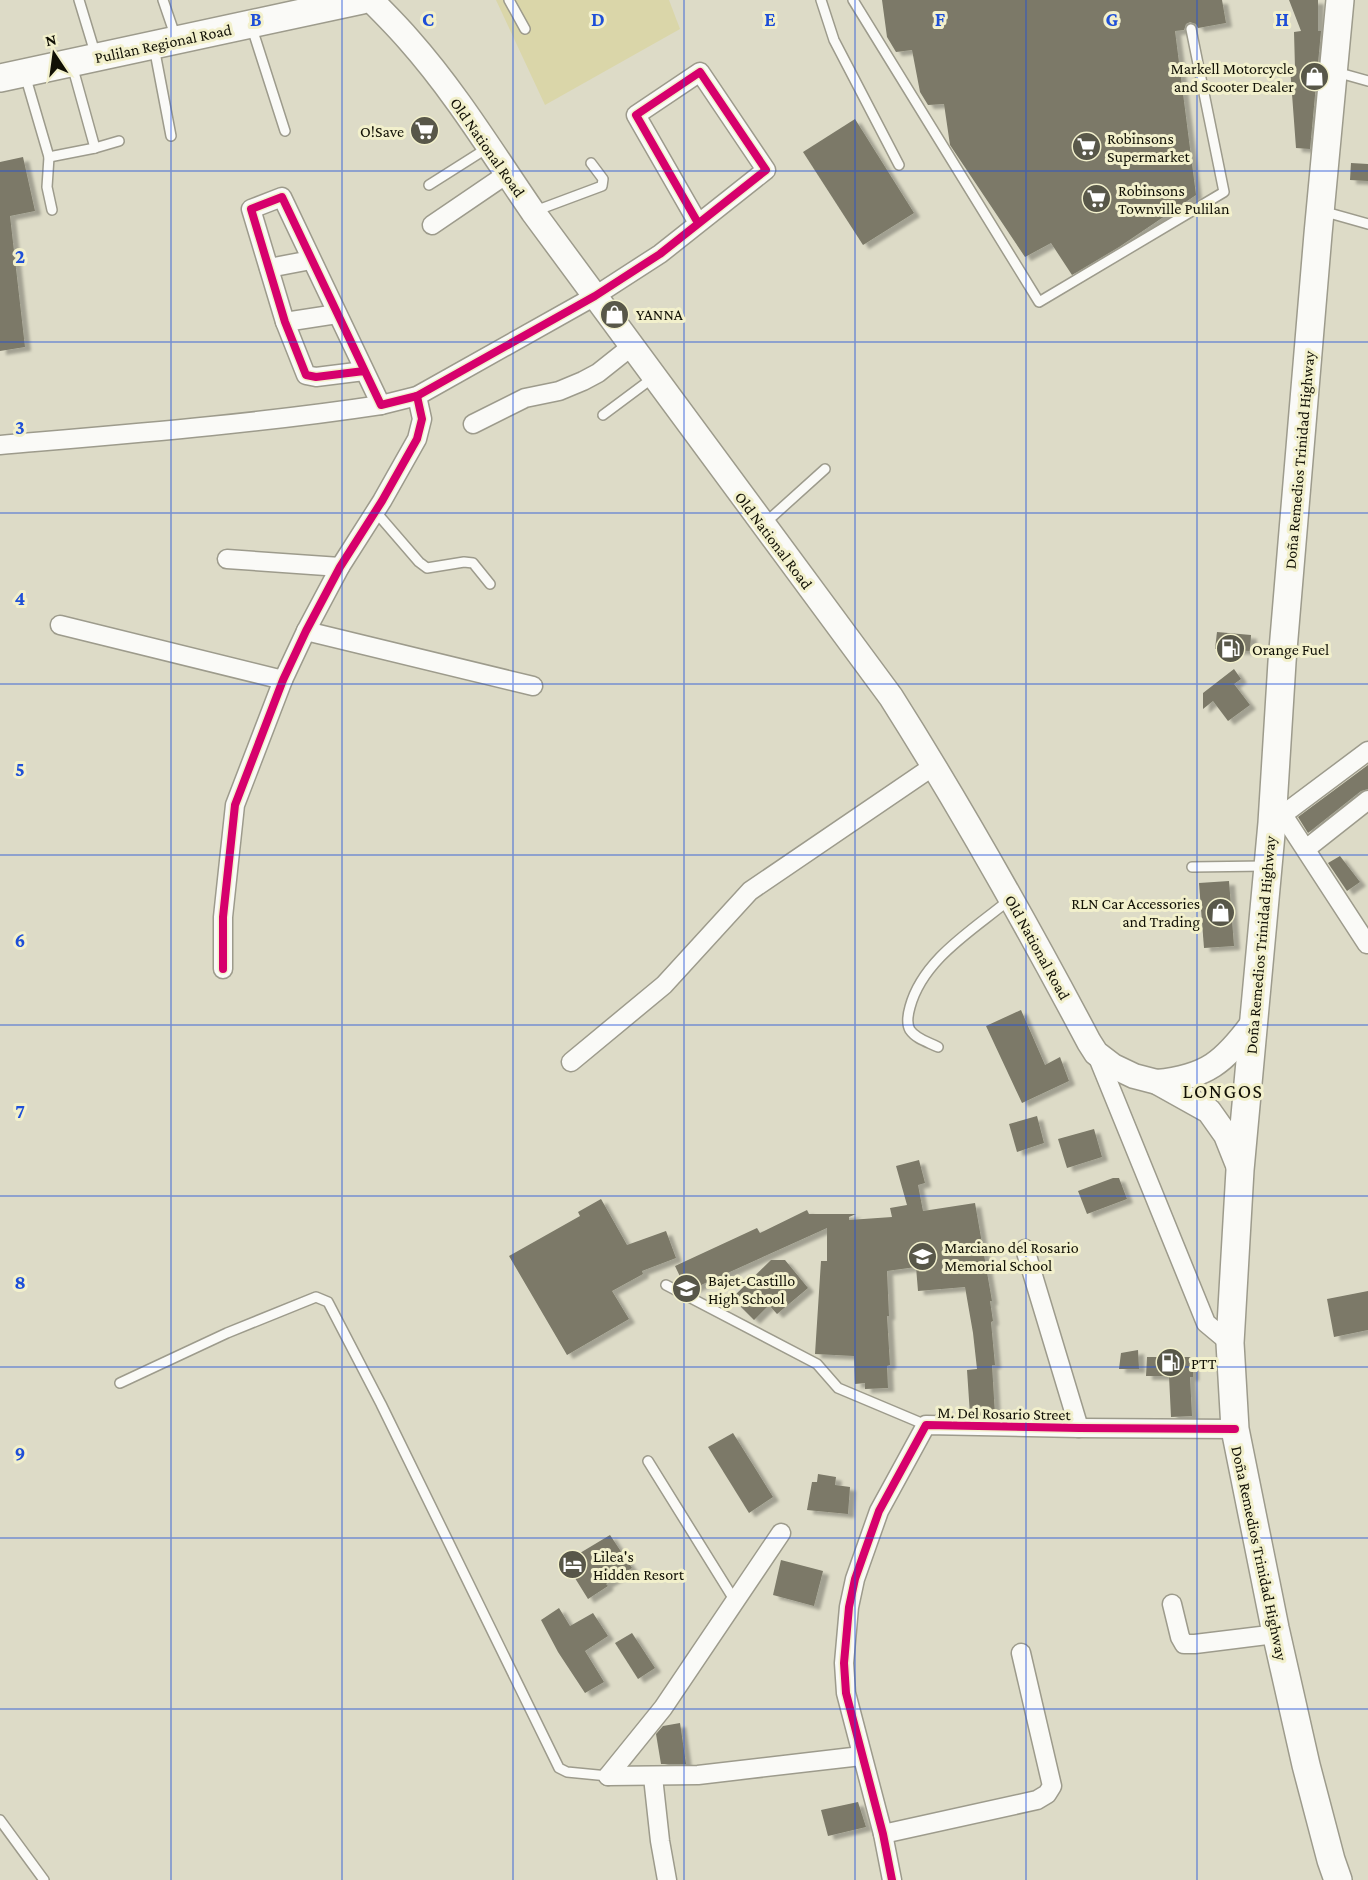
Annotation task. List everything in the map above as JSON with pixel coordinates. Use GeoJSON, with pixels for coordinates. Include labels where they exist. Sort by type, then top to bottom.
{"type":"FeatureCollection","features":[{"type":"Feature","properties":{"kind":"main road","name":"Pulilan Regional Road"},"geometry":{"type":"LineString","coordinates":[[12,76],[362,0]]}},
{"type":"Feature","properties":{"kind":"main road","name":"Old National Road"},"geometry":{"type":"LineString","coordinates":[[371,0],[410,41],[445,85],[533,212],[891,697],[935,765],[1096,1053],[1113,1066],[1134,1076],[1157,1082],[1209,1111],[1226,1134],[1240,1170]]}},
{"type":"Feature","properties":{"kind":"main road","name":"Doña Remedios Trinidad Highway"},"geometry":{"type":"LineString","coordinates":[[1338,1880],[1306,1765],[1276,1635],[1235,1429],[1230,1343],[1240,1170],[1253,1023],[1268,866],[1278,819],[1283,651],[1340,0]]}},
{"type":"Feature","properties":{"kind":"main road","name":"Old National Road"},"geometry":{"type":"LineString","coordinates":[[1157,1082],[1196,1075],[1221,1061],[1253,1023]]}},
{"type":"Feature","properties":{"kind":"street"},"geometry":{"type":"LineString","coordinates":[[0,445],[123,435],[326,413],[381,405],[417,396],[595,296],[660,254],[766,170],[700,72],[636,115],[698,223]]}},
{"type":"Feature","properties":{"kind":"street"},"geometry":{"type":"LineString","coordinates":[[432,225],[507,174]]}},
{"type":"Feature","properties":{"kind":"street"},"geometry":{"type":"LineString","coordinates":[[364,371],[316,377],[306,375],[285,322],[251,209],[282,197],[381,405]]}},
{"type":"Feature","properties":{"kind":"street"},"geometry":{"type":"LineString","coordinates":[[269,268],[311,260]]}},
{"type":"Feature","properties":{"kind":"street"},"geometry":{"type":"LineString","coordinates":[[285,322],[337,314]]}},
{"type":"Feature","properties":{"kind":"street"},"geometry":{"type":"LineString","coordinates":[[473,424],[525,398],[559,390],[583,381],[598,373],[632,346]]}},
{"type":"Feature","properties":{"kind":"street"},"geometry":{"type":"LineString","coordinates":[[223,969],[223,916],[235,805],[283,680],[306,631],[340,567],[417,439],[422,419],[417,396]]}},
{"type":"Feature","properties":{"kind":"street"},"geometry":{"type":"LineString","coordinates":[[227,559],[340,567]]}},
{"type":"Feature","properties":{"kind":"street"},"geometry":{"type":"LineString","coordinates":[[60,625],[283,680]]}},
{"type":"Feature","properties":{"kind":"street"},"geometry":{"type":"LineString","coordinates":[[306,631],[533,686]]}},
{"type":"Feature","properties":{"kind":"street"},"geometry":{"type":"LineString","coordinates":[[1367,944],[1306,849],[1278,819],[1368,751]]}},
{"type":"Feature","properties":{"kind":"street"},"geometry":{"type":"LineString","coordinates":[[571,1062],[664,985],[750,891],[935,765]]}},
{"type":"Feature","properties":{"kind":"street"},"geometry":{"type":"LineString","coordinates":[[1306,849],[1368,800]]}},
{"type":"Feature","properties":{"kind":"street"},"geometry":{"type":"LineString","coordinates":[[1096,1053],[1206,1323],[1230,1343]]}},
{"type":"Feature","properties":{"kind":"street"},"geometry":{"type":"LineString","coordinates":[[1025,1249],[1079,1428]]}},
{"type":"Feature","properties":{"kind":"street","name":"M. Del Rosario Street"},"geometry":{"type":"LineString","coordinates":[[892,1880],[846,1694],[844,1664],[849,1607],[855,1579],[879,1512],[927,1425],[1235,1429]]}},
{"type":"Feature","properties":{"kind":"street"},"geometry":{"type":"LineString","coordinates":[[608,1776],[663,1708],[781,1533]]}},
{"type":"Feature","properties":{"kind":"street"},"geometry":{"type":"LineString","coordinates":[[1172,1604],[1180,1637],[1184,1644],[1276,1635]]}},
{"type":"Feature","properties":{"kind":"street"},"geometry":{"type":"LineString","coordinates":[[882,1834],[1037,1800],[1047,1794],[1052,1786],[1021,1653]]}},
{"type":"Feature","properties":{"kind":"street"},"geometry":{"type":"LineString","coordinates":[[608,1776],[698,1775],[861,1756]]}},
{"type":"Feature","properties":{"kind":"street"},"geometry":{"type":"LineString","coordinates":[[653,1777],[667,1880]]}},
{"type":"Feature","properties":{"kind":"lane"},"geometry":{"type":"LineString","coordinates":[[79,0],[95,148]]}},
{"type":"Feature","properties":{"kind":"lane"},"geometry":{"type":"LineString","coordinates":[[163,0],[171,136]]}},
{"type":"Feature","properties":{"kind":"lane"},"geometry":{"type":"LineString","coordinates":[[508,0],[525,30]]}},
{"type":"Feature","properties":{"kind":"lane"},"geometry":{"type":"LineString","coordinates":[[821,0],[834,40],[899,165]]}},
{"type":"Feature","properties":{"kind":"lane"},"geometry":{"type":"LineString","coordinates":[[853,0],[1039,302],[1224,192],[1191,29]]}},
{"type":"Feature","properties":{"kind":"lane"},"geometry":{"type":"LineString","coordinates":[[250,24],[285,131]]}},
{"type":"Feature","properties":{"kind":"lane"},"geometry":{"type":"LineString","coordinates":[[1334,71],[1368,81]]}},
{"type":"Feature","properties":{"kind":"lane"},"geometry":{"type":"LineString","coordinates":[[12,76],[50,157],[47,187],[52,210]]}},
{"type":"Feature","properties":{"kind":"lane"},"geometry":{"type":"LineString","coordinates":[[50,157],[119,141]]}},
{"type":"Feature","properties":{"kind":"lane"},"geometry":{"type":"LineString","coordinates":[[429,185],[489,147]]}},
{"type":"Feature","properties":{"kind":"lane"},"geometry":{"type":"LineString","coordinates":[[533,212],[602,186],[603,179],[591,163]]}},
{"type":"Feature","properties":{"kind":"lane"},"geometry":{"type":"LineString","coordinates":[[1320,210],[1368,224]]}},
{"type":"Feature","properties":{"kind":"lane"},"geometry":{"type":"LineString","coordinates":[[603,415],[654,377]]}},
{"type":"Feature","properties":{"kind":"lane"},"geometry":{"type":"LineString","coordinates":[[763,525],[825,470]]}},
{"type":"Feature","properties":{"kind":"lane"},"geometry":{"type":"LineString","coordinates":[[375,512],[427,568],[464,562],[473,563],[490,584]]}},
{"type":"Feature","properties":{"kind":"lane"},"geometry":{"type":"LineString","coordinates":[[1192,867],[1268,866]]}},
{"type":"Feature","properties":{"kind":"lane"},"geometry":{"type":"LineString","coordinates":[[938,1047],[918,1037],[909,1028],[908,1017],[913,997],[932,965],[1011,898]]}},
{"type":"Feature","properties":{"kind":"lane"},"geometry":{"type":"LineString","coordinates":[[666,1285],[817,1364],[837,1388],[927,1425]]}},
{"type":"Feature","properties":{"kind":"lane"},"geometry":{"type":"LineString","coordinates":[[120,1383],[227,1333],[316,1297],[328,1302],[381,1404],[559,1768],[567,1772],[608,1776]]}},
{"type":"Feature","properties":{"kind":"lane"},"geometry":{"type":"LineString","coordinates":[[648,1461],[735,1601]]}},
{"type":"Feature","properties":{"kind":"lane"},"geometry":{"type":"LineString","coordinates":[[0,1820],[44,1880]]}},
{"type":"Feature","properties":{"kind":"shaded area"},"geometry":{"type":"Polygon","coordinates":[[[496,0],[669,0],[680,29],[545,105],[496,0]]]}},
{"type":"Feature","properties":{"kind":"building","name":"Robinsons Townville Pulilan"},"geometry":{"type":"Polygon","coordinates":[[[882,0],[1222,0],[1226,23],[1198,28],[1196,24],[1190,22],[1186,24],[1184,30],[1175,31],[1196,195],[1119,247],[1072,275],[1051,243],[1025,257],[950,145],[944,104],[928,105],[920,92],[912,50],[896,52],[887,37],[882,0]]]}},
{"type":"Feature","properties":{"kind":"building"},"geometry":{"type":"Polygon","coordinates":[[[1289,0],[1318,0],[1318,31],[1321,31],[1310,149],[1296,148],[1290,67],[1295,68],[1294,32],[1301,31],[1289,0]]]}},
{"type":"Feature","properties":{"kind":"building"},"geometry":{"type":"Polygon","coordinates":[[[855,119],[914,213],[863,245],[803,152],[855,119]]]}},
{"type":"Feature","properties":{"kind":"building"},"geometry":{"type":"Polygon","coordinates":[[[23,157],[35,211],[10,216],[25,347],[0,351],[0,162],[23,157]]]}},
{"type":"Feature","properties":{"kind":"building"},"geometry":{"type":"Polygon","coordinates":[[[1351,163],[1368,164],[1368,181],[1350,180],[1351,163]]]}},
{"type":"Feature","properties":{"kind":"building"},"geometry":{"type":"Polygon","coordinates":[[[1217,632],[1251,635],[1250,651],[1215,649],[1217,632]]]}},
{"type":"Feature","properties":{"kind":"building"},"geometry":{"type":"Polygon","coordinates":[[[1234,669],[1241,679],[1234,684],[1250,705],[1228,721],[1213,701],[1203,709],[1203,693],[1234,669]]]}},
{"type":"Feature","properties":{"kind":"building"},"geometry":{"type":"Polygon","coordinates":[[[1368,765],[1368,789],[1361,791],[1308,833],[1298,817],[1368,765]]]}},
{"type":"Feature","properties":{"kind":"building"},"geometry":{"type":"Polygon","coordinates":[[[1340,856],[1360,882],[1347,891],[1328,863],[1340,856]]]}},
{"type":"Feature","properties":{"kind":"building"},"geometry":{"type":"Polygon","coordinates":[[[1229,881],[1234,946],[1204,948],[1199,883],[1229,881]]]}},
{"type":"Feature","properties":{"kind":"building"},"geometry":{"type":"Polygon","coordinates":[[[1021,1010],[1045,1065],[1060,1057],[1069,1081],[1022,1103],[986,1026],[1021,1010]]]}},
{"type":"Feature","properties":{"kind":"building"},"geometry":{"type":"Polygon","coordinates":[[[1037,1116],[1044,1143],[1017,1152],[1009,1124],[1037,1116]]]}},
{"type":"Feature","properties":{"kind":"building"},"geometry":{"type":"Polygon","coordinates":[[[1094,1129],[1102,1157],[1067,1168],[1058,1139],[1094,1129]]]}},
{"type":"Feature","properties":{"kind":"building"},"geometry":{"type":"Polygon","coordinates":[[[919,1160],[925,1183],[918,1185],[923,1211],[975,1203],[992,1301],[990,1301],[995,1365],[992,1365],[995,1415],[970,1415],[967,1370],[977,1369],[965,1287],[918,1291],[916,1267],[887,1271],[890,1365],[887,1366],[888,1388],[865,1389],[865,1383],[855,1384],[854,1356],[815,1354],[821,1261],[827,1261],[827,1228],[690,1290],[685,1287],[675,1266],[757,1228],[760,1233],[807,1210],[809,1214],[856,1214],[849,1217],[849,1220],[892,1217],[890,1208],[907,1205],[896,1166],[919,1160]]]}},
{"type":"Feature","properties":{"kind":"building"},"geometry":{"type":"Polygon","coordinates":[[[1113,1178],[1119,1178],[1127,1199],[1087,1214],[1078,1191],[1113,1178]]]}},
{"type":"Feature","properties":{"kind":"building"},"geometry":{"type":"Polygon","coordinates":[[[601,1199],[627,1245],[666,1231],[676,1258],[642,1271],[643,1274],[612,1291],[629,1319],[567,1355],[509,1256],[580,1216],[578,1212],[601,1199]]]}},
{"type":"Feature","properties":{"kind":"building"},"geometry":{"type":"Polygon","coordinates":[[[771,1260],[785,1260],[808,1288],[777,1314],[769,1305],[754,1320],[732,1298],[771,1260]]]}},
{"type":"Feature","properties":{"kind":"building"},"geometry":{"type":"Polygon","coordinates":[[[1368,1291],[1368,1330],[1334,1337],[1327,1299],[1368,1291]]]}},
{"type":"Feature","properties":{"kind":"building"},"geometry":{"type":"Polygon","coordinates":[[[1138,1350],[1139,1369],[1119,1369],[1121,1353],[1138,1350]]]}},
{"type":"Feature","properties":{"kind":"building"},"geometry":{"type":"Polygon","coordinates":[[[1147,1357],[1193,1357],[1193,1377],[1190,1377],[1192,1416],[1171,1417],[1169,1376],[1146,1376],[1147,1357]]]}},
{"type":"Feature","properties":{"kind":"building"},"geometry":{"type":"Polygon","coordinates":[[[733,1433],[773,1497],[749,1513],[708,1447],[733,1433]]]}},
{"type":"Feature","properties":{"kind":"building"},"geometry":{"type":"Polygon","coordinates":[[[818,1474],[836,1477],[835,1485],[850,1487],[848,1514],[807,1510],[812,1482],[817,1482],[818,1474]]]}},
{"type":"Feature","properties":{"kind":"building"},"geometry":{"type":"Polygon","coordinates":[[[610,1535],[632,1568],[606,1584],[608,1586],[588,1599],[565,1562],[610,1535]]]}},
{"type":"Feature","properties":{"kind":"building"},"geometry":{"type":"Polygon","coordinates":[[[781,1560],[823,1571],[814,1606],[773,1595],[781,1560]]]}},
{"type":"Feature","properties":{"kind":"building"},"geometry":{"type":"Polygon","coordinates":[[[559,1608],[570,1626],[593,1613],[608,1636],[585,1651],[604,1682],[585,1693],[558,1652],[541,1620],[559,1608]]]}},
{"type":"Feature","properties":{"kind":"building"},"geometry":{"type":"Polygon","coordinates":[[[632,1633],[655,1668],[638,1679],[615,1643],[632,1633]]]}},
{"type":"Feature","properties":{"kind":"building"},"geometry":{"type":"Polygon","coordinates":[[[680,1723],[686,1764],[661,1764],[656,1734],[663,1726],[680,1723]]]}},
{"type":"Feature","properties":{"kind":"building"},"geometry":{"type":"Polygon","coordinates":[[[858,1802],[866,1827],[828,1836],[821,1810],[858,1802]]]}},
{"type":"Feature","properties":{"kind":"cycle path"},"geometry":{"type":"LineString","coordinates":[[364,371],[316,377],[306,375],[285,322],[251,209],[282,197],[381,405],[417,396],[595,296],[660,254],[766,170],[700,72],[636,115],[698,223]]}},
{"type":"Feature","properties":{"kind":"cycle path"},"geometry":{"type":"LineString","coordinates":[[223,969],[223,917],[235,805],[283,680],[306,631],[340,567],[382,501],[417,439],[422,419],[417,396]]}},
{"type":"Feature","properties":{"kind":"cycle path"},"geometry":{"type":"LineString","coordinates":[[892,1880],[883,1834],[846,1693],[844,1663],[849,1607],[855,1579],[879,1511],[926,1425],[1235,1429]]}},
{"type":"Feature","properties":{"kind":"place","name":"Markell Motorcycle and Scooter Dealer"},"geometry":{"type":"Point","coordinates":[1315,77]}},
{"type":"Feature","properties":{"kind":"place","name":"O!Save"},"geometry":{"type":"Point","coordinates":[425,131]}},
{"type":"Feature","properties":{"kind":"place","name":"Robinsons Supermarket"},"geometry":{"type":"Point","coordinates":[1086,147]}},
{"type":"Feature","properties":{"kind":"place","name":"Robinsons Townville Pulilan"},"geometry":{"type":"Point","coordinates":[1097,199]}},
{"type":"Feature","properties":{"kind":"place","name":"YANNA"},"geometry":{"type":"Point","coordinates":[615,314]}},
{"type":"Feature","properties":{"kind":"place","name":"Orange Fuel"},"geometry":{"type":"Point","coordinates":[1231,649]}},
{"type":"Feature","properties":{"kind":"place","name":"RLN Car Accessories and Trading"},"geometry":{"type":"Point","coordinates":[1221,912]}},
{"type":"Feature","properties":{"kind":"place","name":"Marciano del Rosario Memorial School"},"geometry":{"type":"Point","coordinates":[923,1256]}},
{"type":"Feature","properties":{"kind":"place","name":"Bajet-Castillo High School"},"geometry":{"type":"Point","coordinates":[687,1289]}},
{"type":"Feature","properties":{"kind":"place","name":"PTT"},"geometry":{"type":"Point","coordinates":[1170,1363]}},
{"type":"Feature","properties":{"kind":"place","name":"Lilea's Hidden Resort"},"geometry":{"type":"Point","coordinates":[572,1565]}},
{"type":"Feature","properties":{"kind":"district","name":"LONGOS"},"geometry":{"type":"Point","coordinates":[1223,1091]}}]}
